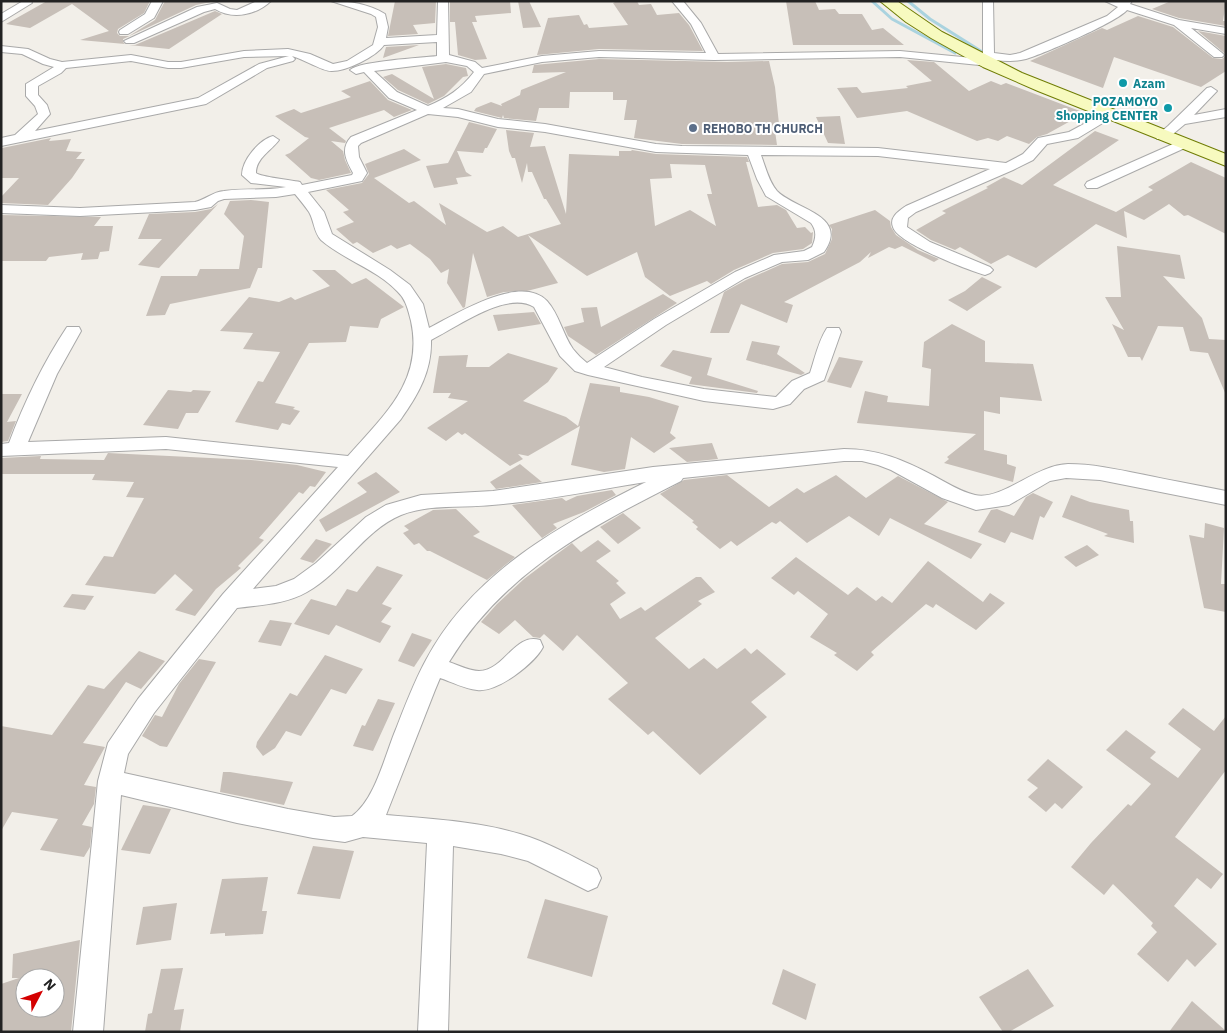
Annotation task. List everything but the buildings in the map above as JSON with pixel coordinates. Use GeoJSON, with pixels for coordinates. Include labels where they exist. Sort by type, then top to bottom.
{"type":"FeatureCollection","features":[{"type":"Feature","properties":{"kind":"main road"},"geometry":{"type":"LineString","coordinates":[[887,1],[936,35],[1110,115],[1226,161]]}},
{"type":"Feature","properties":{"kind":"street"},"geometry":{"type":"LineString","coordinates":[[130,41],[193,12],[213,6],[227,12],[238,13],[266,1]]}},
{"type":"Feature","properties":{"kind":"street"},"geometry":{"type":"LineString","coordinates":[[332,68],[361,58],[371,52],[380,42],[383,26],[380,16],[365,9],[336,1]]}},
{"type":"Feature","properties":{"kind":"street"},"geometry":{"type":"LineString","coordinates":[[443,1],[442,54],[446,59]]}},
{"type":"Feature","properties":{"kind":"street"},"geometry":{"type":"LineString","coordinates":[[677,1],[696,23],[714,57]]}},
{"type":"Feature","properties":{"kind":"street"},"geometry":{"type":"LineString","coordinates":[[988,1],[987,38],[989,59]]}},
{"type":"Feature","properties":{"kind":"street"},"geometry":{"type":"LineString","coordinates":[[1110,1],[1126,3],[1180,23],[1226,31]]}},
{"type":"Feature","properties":{"kind":"street"},"geometry":{"type":"LineString","coordinates":[[193,12],[157,2],[150,16],[123,32],[130,41],[130,50],[142,58],[159,64],[181,65],[259,52],[288,52],[306,56],[332,68],[347,71],[446,59],[465,61],[480,72]]}},
{"type":"Feature","properties":{"kind":"street"},"geometry":{"type":"LineString","coordinates":[[1,19],[27,3]]}},
{"type":"Feature","properties":{"kind":"street"},"geometry":{"type":"LineString","coordinates":[[1,209],[80,212],[195,206],[206,204],[213,198],[223,195],[300,190],[357,178],[360,173],[352,158],[352,143],[452,100],[467,89],[480,72],[542,59],[591,54],[714,57],[911,54],[989,59],[1010,58],[1023,56],[1111,18],[1126,3]]}},
{"type":"Feature","properties":{"kind":"street"},"geometry":{"type":"LineString","coordinates":[[1180,23],[1218,55]]}},
{"type":"Feature","properties":{"kind":"street"},"geometry":{"type":"LineString","coordinates":[[380,42],[442,38]]}},
{"type":"Feature","properties":{"kind":"street"},"geometry":{"type":"LineString","coordinates":[[1,49],[24,51],[47,62],[62,65],[122,58],[142,58]]}},
{"type":"Feature","properties":{"kind":"street"},"geometry":{"type":"LineString","coordinates":[[1,142],[194,104],[214,96],[227,86],[270,63],[306,56]]}},
{"type":"Feature","properties":{"kind":"street"},"geometry":{"type":"LineString","coordinates":[[18,138],[36,124],[44,114],[44,109],[32,96],[32,84],[57,71],[62,65]]}},
{"type":"Feature","properties":{"kind":"street"},"geometry":{"type":"LineString","coordinates":[[367,69],[392,95],[430,111],[453,112],[498,123],[545,128],[656,148],[878,152],[1008,167]]}},
{"type":"Feature","properties":{"kind":"street"},"geometry":{"type":"LineString","coordinates":[[1162,136],[1182,121],[1211,91]]}},
{"type":"Feature","properties":{"kind":"street"},"geometry":{"type":"LineString","coordinates":[[1182,121],[1226,113]]}},
{"type":"Feature","properties":{"kind":"street"},"geometry":{"type":"LineString","coordinates":[[985,270],[940,252],[905,233],[900,228],[899,221],[901,216],[910,209],[1028,157],[1044,141],[1073,135],[1110,115]]}},
{"type":"Feature","properties":{"kind":"street"},"geometry":{"type":"LineString","coordinates":[[88,1032],[110,781],[117,751],[130,728],[230,600],[395,415],[410,393],[418,374],[423,338],[415,304],[404,288],[385,273],[326,236],[317,212],[300,190],[287,182],[256,180],[249,175],[248,170],[251,164],[273,140]]}},
{"type":"Feature","properties":{"kind":"street"},"geometry":{"type":"LineString","coordinates":[[1092,185],[1182,144]]}},
{"type":"Feature","properties":{"kind":"street"},"geometry":{"type":"LineString","coordinates":[[588,370],[660,322],[740,275],[779,258],[808,256],[819,250],[823,234],[820,224],[805,212],[770,193],[753,151]]}},
{"type":"Feature","properties":{"kind":"street"},"geometry":{"type":"LineString","coordinates":[[423,338],[492,302],[518,297],[531,298],[537,300],[546,312],[570,358],[588,370],[642,384],[704,396],[778,403],[789,397],[796,387],[818,376],[826,347],[833,332]]}},
{"type":"Feature","properties":{"kind":"street"},"geometry":{"type":"LineString","coordinates":[[9,450],[54,361],[73,331]]}},
{"type":"Feature","properties":{"kind":"street"},"geometry":{"type":"LineString","coordinates":[[9,450],[166,443],[353,463]]}},
{"type":"Feature","properties":{"kind":"street"},"geometry":{"type":"LineString","coordinates":[[230,600],[284,593],[302,586],[332,562],[373,523],[385,514],[407,506],[436,501],[512,496],[592,482],[684,471],[844,455],[862,455],[882,459],[949,493],[976,503],[1002,500],[1044,476],[1066,471],[1100,473],[1226,498]]}},
{"type":"Feature","properties":{"kind":"street"},"geometry":{"type":"LineString","coordinates":[[363,825],[379,804],[434,667],[464,619],[483,598],[522,564],[556,540],[684,471]]}},
{"type":"Feature","properties":{"kind":"street"},"geometry":{"type":"LineString","coordinates":[[434,667],[478,681],[484,681],[498,674],[532,647]]}},
{"type":"Feature","properties":{"kind":"street"},"geometry":{"type":"LineString","coordinates":[[110,781],[295,823],[335,829],[352,829],[363,825],[440,833],[519,846],[549,858],[588,878]]}},
{"type":"Feature","properties":{"kind":"street"},"geometry":{"type":"LineString","coordinates":[[434,1032],[434,981],[441,877],[440,833]]}},
{"type":"Feature","properties":{"kind":"waterway"},"geometry":{"type":"LineString","coordinates":[[872,1],[892,19],[955,53]]}},
{"type":"Feature","properties":{"kind":"waterway"},"geometry":{"type":"LineString","coordinates":[[908,1],[930,19],[984,53]]}},
{"type":"Feature","properties":{"kind":"place","name":"Azam"},"geometry":{"type":"Point","coordinates":[1123,83]}},
{"type":"Feature","properties":{"kind":"place","name":"POZAMOYO Shopping CENTER"},"geometry":{"type":"Point","coordinates":[1168,108]}},
{"type":"Feature","properties":{"kind":"place","name":"REHOBO TH CHURCH"},"geometry":{"type":"Point","coordinates":[693,128]}}]}
